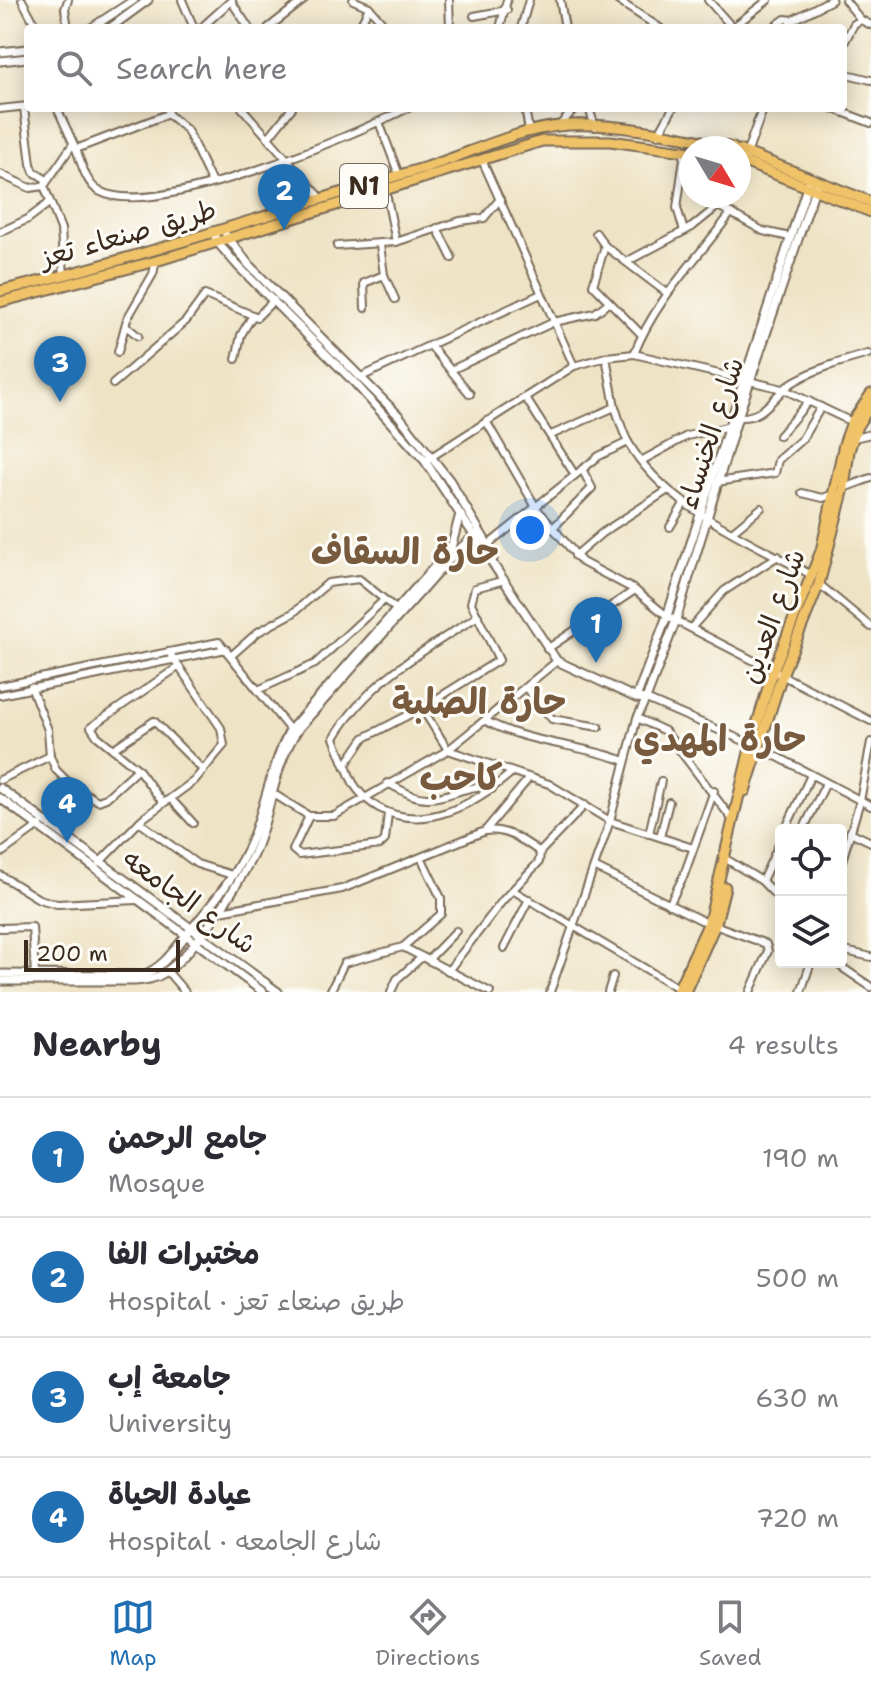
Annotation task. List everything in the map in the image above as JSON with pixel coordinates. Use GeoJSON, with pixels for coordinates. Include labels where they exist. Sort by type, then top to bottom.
{"type":"FeatureCollection","features":[{"type":"Feature","properties":{"kind":"main road","name":"طريق صنعاء تعز"},"geometry":{"type":"LineString","coordinates":[[0,302],[156,261],[321,198],[529,131],[560,125],[679,139]]}},
{"type":"Feature","properties":{"kind":"main road"},"geometry":{"type":"LineString","coordinates":[[610,141],[611,129]]}},
{"type":"Feature","properties":{"kind":"main road","name":"طريق صنعاء تعز"},"geometry":{"type":"LineString","coordinates":[[0,291],[220,235],[542,141],[610,141],[679,150]]}},
{"type":"Feature","properties":{"kind":"main road"},"geometry":{"type":"LineString","coordinates":[[751,159],[871,202]]}},
{"type":"Feature","properties":{"kind":"main road"},"geometry":{"type":"LineString","coordinates":[[813,183],[871,212]]}},
{"type":"Feature","properties":{"kind":"main road","name":"شارع العدين"},"geometry":{"type":"LineString","coordinates":[[839,490],[844,444],[852,422],[871,394]]}},
{"type":"Feature","properties":{"kind":"main road","name":"شارع العدين"},"geometry":{"type":"LineString","coordinates":[[729,859],[732,819],[754,745],[777,673],[816,580],[854,438],[871,405]]}},
{"type":"Feature","properties":{"kind":"main road","name":"شارع العدين"},"geometry":{"type":"LineString","coordinates":[[680,991],[712,923],[754,745]]}},
{"type":"Feature","properties":{"kind":"street"},"geometry":{"type":"LineString","coordinates":[[22,0],[35,24]]}},
{"type":"Feature","properties":{"kind":"street"},"geometry":{"type":"LineString","coordinates":[[67,24],[65,9],[68,0]]}},
{"type":"Feature","properties":{"kind":"street"},"geometry":{"type":"LineString","coordinates":[[97,24],[134,0]]}},
{"type":"Feature","properties":{"kind":"street"},"geometry":{"type":"LineString","coordinates":[[115,24],[148,0]]}},
{"type":"Feature","properties":{"kind":"street"},"geometry":{"type":"LineString","coordinates":[[182,0],[192,24]]}},
{"type":"Feature","properties":{"kind":"street"},"geometry":{"type":"LineString","coordinates":[[205,24],[231,0],[246,24]]}},
{"type":"Feature","properties":{"kind":"street"},"geometry":{"type":"LineString","coordinates":[[273,24],[304,0]]}},
{"type":"Feature","properties":{"kind":"street"},"geometry":{"type":"LineString","coordinates":[[353,0],[369,7],[384,24]]}},
{"type":"Feature","properties":{"kind":"street"},"geometry":{"type":"LineString","coordinates":[[449,0],[450,24]]}},
{"type":"Feature","properties":{"kind":"street"},"geometry":{"type":"LineString","coordinates":[[502,24],[507,0]]}},
{"type":"Feature","properties":{"kind":"street"},"geometry":{"type":"LineString","coordinates":[[522,24],[529,0]]}},
{"type":"Feature","properties":{"kind":"street"},"geometry":{"type":"LineString","coordinates":[[560,0],[563,24]]}},
{"type":"Feature","properties":{"kind":"street"},"geometry":{"type":"LineString","coordinates":[[617,0],[654,24]]}},
{"type":"Feature","properties":{"kind":"street"},"geometry":{"type":"LineString","coordinates":[[708,0],[729,24]]}},
{"type":"Feature","properties":{"kind":"street"},"geometry":{"type":"LineString","coordinates":[[736,24],[760,2],[768,0]]}},
{"type":"Feature","properties":{"kind":"street"},"geometry":{"type":"LineString","coordinates":[[790,24],[831,0]]}},
{"type":"Feature","properties":{"kind":"street"},"geometry":{"type":"LineString","coordinates":[[845,0],[861,20],[871,25]]}},
{"type":"Feature","properties":{"kind":"street"},"geometry":{"type":"LineString","coordinates":[[361,24],[369,7]]}},
{"type":"Feature","properties":{"kind":"street"},"geometry":{"type":"LineString","coordinates":[[474,16],[507,10]]}},
{"type":"Feature","properties":{"kind":"street"},"geometry":{"type":"LineString","coordinates":[[847,37],[854,24],[861,20]]}},
{"type":"Feature","properties":{"kind":"street"},"geometry":{"type":"LineString","coordinates":[[0,52],[24,49]]}},
{"type":"Feature","properties":{"kind":"street"},"geometry":{"type":"LineString","coordinates":[[0,61],[24,58]]}},
{"type":"Feature","properties":{"kind":"street"},"geometry":{"type":"LineString","coordinates":[[847,74],[871,80]]}},
{"type":"Feature","properties":{"kind":"street"},"geometry":{"type":"LineString","coordinates":[[0,109],[24,107]]}},
{"type":"Feature","properties":{"kind":"street"},"geometry":{"type":"LineString","coordinates":[[26,112],[31,164],[34,172],[46,183],[49,203],[61,229],[64,276]]}},
{"type":"Feature","properties":{"kind":"street"},"geometry":{"type":"LineString","coordinates":[[59,112],[90,185],[108,196],[143,198],[212,183],[287,158],[400,112]]}},
{"type":"Feature","properties":{"kind":"street"},"geometry":{"type":"LineString","coordinates":[[0,174],[30,188],[46,183],[74,146],[164,112]]}},
{"type":"Feature","properties":{"kind":"street"},"geometry":{"type":"LineString","coordinates":[[168,112],[187,130],[212,183]]}},
{"type":"Feature","properties":{"kind":"street"},"geometry":{"type":"LineString","coordinates":[[245,112],[321,198]]}},
{"type":"Feature","properties":{"kind":"street"},"geometry":{"type":"LineString","coordinates":[[268,138],[289,112]]}},
{"type":"Feature","properties":{"kind":"street"},"geometry":{"type":"LineString","coordinates":[[526,112],[529,131]]}},
{"type":"Feature","properties":{"kind":"street"},"geometry":{"type":"LineString","coordinates":[[560,125],[571,112]]}},
{"type":"Feature","properties":{"kind":"street"},"geometry":{"type":"LineString","coordinates":[[590,112],[595,127]]}},
{"type":"Feature","properties":{"kind":"street"},"geometry":{"type":"LineString","coordinates":[[658,135],[671,112]]}},
{"type":"Feature","properties":{"kind":"street"},"geometry":{"type":"LineString","coordinates":[[751,136],[761,112]]}},
{"type":"Feature","properties":{"kind":"street"},"geometry":{"type":"LineString","coordinates":[[842,112],[871,123]]}},
{"type":"Feature","properties":{"kind":"street"},"geometry":{"type":"LineString","coordinates":[[379,122],[399,175]]}},
{"type":"Feature","properties":{"kind":"street"},"geometry":{"type":"LineString","coordinates":[[482,160],[574,366]]}},
{"type":"Feature","properties":{"kind":"street","name":"شارع الخنساء"},"geometry":{"type":"LineString","coordinates":[[636,698],[702,514],[717,482],[790,237],[813,183]]}},
{"type":"Feature","properties":{"kind":"street","name":"شارع الخنساء"},"geometry":{"type":"LineString","coordinates":[[646,699],[676,620],[726,427],[745,382],[813,183]]}},
{"type":"Feature","properties":{"kind":"street"},"geometry":{"type":"LineString","coordinates":[[385,188],[396,242]]}},
{"type":"Feature","properties":{"kind":"street"},"geometry":{"type":"LineString","coordinates":[[679,198],[677,208],[684,231]]}},
{"type":"Feature","properties":{"kind":"street"},"geometry":{"type":"LineString","coordinates":[[337,246],[396,242],[437,228],[484,218],[500,199]]}},
{"type":"Feature","properties":{"kind":"street"},"geometry":{"type":"LineString","coordinates":[[0,232],[28,219],[49,203]]}},
{"type":"Feature","properties":{"kind":"street"},"geometry":{"type":"LineString","coordinates":[[628,261],[684,231],[714,207],[763,231],[790,237]]}},
{"type":"Feature","properties":{"kind":"street"},"geometry":{"type":"LineString","coordinates":[[634,354],[667,293],[731,213]]}},
{"type":"Feature","properties":{"kind":"street"},"geometry":{"type":"LineString","coordinates":[[437,228],[452,258]]}},
{"type":"Feature","properties":{"kind":"street"},"geometry":{"type":"LineString","coordinates":[[596,233],[605,246],[667,293]]}},
{"type":"Feature","properties":{"kind":"street"},"geometry":{"type":"LineString","coordinates":[[220,235],[274,300],[428,458],[460,513],[477,534]]}},
{"type":"Feature","properties":{"kind":"street"},"geometry":{"type":"LineString","coordinates":[[220,235],[361,377],[428,458],[557,661],[636,698],[646,699],[754,745],[871,806]]}},
{"type":"Feature","properties":{"kind":"street"},"geometry":{"type":"LineString","coordinates":[[380,245],[384,275],[395,299]]}},
{"type":"Feature","properties":{"kind":"street"},"geometry":{"type":"LineString","coordinates":[[605,246],[593,285],[642,335]]}},
{"type":"Feature","properties":{"kind":"street"},"geometry":{"type":"LineString","coordinates":[[118,352],[126,326],[153,274],[156,261]]}},
{"type":"Feature","properties":{"kind":"street"},"geometry":{"type":"LineString","coordinates":[[365,308],[364,283],[384,275]]}},
{"type":"Feature","properties":{"kind":"street"},"geometry":{"type":"LineString","coordinates":[[361,377],[541,294]]}},
{"type":"Feature","properties":{"kind":"street"},"geometry":{"type":"LineString","coordinates":[[113,384],[186,321],[205,295],[262,316],[274,300]]}},
{"type":"Feature","properties":{"kind":"street"},"geometry":{"type":"LineString","coordinates":[[451,370],[554,322],[595,313],[608,303]]}},
{"type":"Feature","properties":{"kind":"street"},"geometry":{"type":"LineString","coordinates":[[236,359],[241,335],[253,315]]}},
{"type":"Feature","properties":{"kind":"street"},"geometry":{"type":"LineString","coordinates":[[126,326],[138,336]]}},
{"type":"Feature","properties":{"kind":"street"},"geometry":{"type":"LineString","coordinates":[[430,345],[470,394]]}},
{"type":"Feature","properties":{"kind":"street"},"geometry":{"type":"LineString","coordinates":[[428,458],[574,366],[606,357],[634,354],[783,389],[852,422]]}},
{"type":"Feature","properties":{"kind":"street"},"geometry":{"type":"LineString","coordinates":[[738,417],[761,413],[783,389],[817,370],[868,354]]}},
{"type":"Feature","properties":{"kind":"street"},"geometry":{"type":"LineString","coordinates":[[606,357],[615,407],[628,442],[668,490],[702,514],[816,580],[871,627]]}},
{"type":"Feature","properties":{"kind":"street"},"geometry":{"type":"LineString","coordinates":[[525,397],[575,475]]}},
{"type":"Feature","properties":{"kind":"street"},"geometry":{"type":"LineString","coordinates":[[779,436],[809,401]]}},
{"type":"Feature","properties":{"kind":"street"},"geometry":{"type":"LineString","coordinates":[[551,435],[615,407]]}},
{"type":"Feature","properties":{"kind":"street"},"geometry":{"type":"LineString","coordinates":[[717,482],[775,473],[778,460],[802,439],[821,407]]}},
{"type":"Feature","properties":{"kind":"street"},"geometry":{"type":"LineString","coordinates":[[486,421],[537,509],[575,556],[635,590],[667,616],[871,721]]}},
{"type":"Feature","properties":{"kind":"street"},"geometry":{"type":"LineString","coordinates":[[643,460],[687,436],[726,427]]}},
{"type":"Feature","properties":{"kind":"street"},"geometry":{"type":"LineString","coordinates":[[854,438],[871,434]]}},
{"type":"Feature","properties":{"kind":"street"},"geometry":{"type":"LineString","coordinates":[[453,550],[485,546],[537,509],[599,456],[628,442]]}},
{"type":"Feature","properties":{"kind":"street"},"geometry":{"type":"LineString","coordinates":[[552,529],[592,488],[582,469]]}},
{"type":"Feature","properties":{"kind":"street"},"geometry":{"type":"LineString","coordinates":[[802,493],[823,498],[871,478]]}},
{"type":"Feature","properties":{"kind":"street"},"geometry":{"type":"LineString","coordinates":[[575,556],[602,533],[668,490]]}},
{"type":"Feature","properties":{"kind":"street"},"geometry":{"type":"LineString","coordinates":[[670,527],[685,502]]}},
{"type":"Feature","properties":{"kind":"street"},"geometry":{"type":"LineString","coordinates":[[733,531],[761,508]]}},
{"type":"Feature","properties":{"kind":"street"},"geometry":{"type":"LineString","coordinates":[[0,974],[142,975],[162,964],[232,875],[253,836],[284,753],[299,728],[453,550],[460,513]]}},
{"type":"Feature","properties":{"kind":"street"},"geometry":{"type":"LineString","coordinates":[[0,981],[135,981],[153,979],[167,971],[197,939],[253,855],[269,792],[290,730],[396,609],[453,550],[477,534]]}},
{"type":"Feature","properties":{"kind":"street"},"geometry":{"type":"LineString","coordinates":[[692,627],[724,591],[778,556]]}},
{"type":"Feature","properties":{"kind":"street"},"geometry":{"type":"LineString","coordinates":[[232,655],[258,632],[293,613],[328,583],[359,579],[396,609]]}},
{"type":"Feature","properties":{"kind":"street"},"geometry":{"type":"LineString","coordinates":[[346,768],[358,742],[422,708],[499,660],[471,603],[475,588],[505,580]]}},
{"type":"Feature","properties":{"kind":"street"},"geometry":{"type":"LineString","coordinates":[[547,649],[635,590]]}},
{"type":"Feature","properties":{"kind":"street"},"geometry":{"type":"LineString","coordinates":[[258,690],[315,664],[383,601]]}},
{"type":"Feature","properties":{"kind":"street"},"geometry":{"type":"LineString","coordinates":[[478,616],[415,656],[366,694],[334,738],[363,799],[388,813],[413,819],[434,817],[492,789],[511,773]]}},
{"type":"Feature","properties":{"kind":"street"},"geometry":{"type":"LineString","coordinates":[[0,686],[219,642],[290,730]]}},
{"type":"Feature","properties":{"kind":"street"},"geometry":{"type":"LineString","coordinates":[[0,695],[176,663],[226,649]]}},
{"type":"Feature","properties":{"kind":"street"},"geometry":{"type":"LineString","coordinates":[[99,863],[139,822],[203,770],[224,745],[224,735],[169,652]]}},
{"type":"Feature","properties":{"kind":"street"},"geometry":{"type":"LineString","coordinates":[[269,792],[309,816],[334,816],[448,750],[557,661]]}},
{"type":"Feature","properties":{"kind":"street"},"geometry":{"type":"LineString","coordinates":[[163,803],[138,769],[93,731],[93,722],[176,663]]}},
{"type":"Feature","properties":{"kind":"street"},"geometry":{"type":"LineString","coordinates":[[28,680],[48,730],[50,756],[56,770],[70,784],[98,801],[106,798],[138,769]]}},
{"type":"Feature","properties":{"kind":"street"},"geometry":{"type":"LineString","coordinates":[[526,688],[552,719],[599,727]]}},
{"type":"Feature","properties":{"kind":"street"},"geometry":{"type":"LineString","coordinates":[[636,698],[638,715]]}},
{"type":"Feature","properties":{"kind":"street"},"geometry":{"type":"LineString","coordinates":[[550,992],[610,821],[638,715],[646,699]]}},
{"type":"Feature","properties":{"kind":"street"},"geometry":{"type":"LineString","coordinates":[[422,708],[448,750],[549,784],[610,821],[693,848]]}},
{"type":"Feature","properties":{"kind":"street"},"geometry":{"type":"LineString","coordinates":[[638,715],[665,731],[714,791],[732,819]]}},
{"type":"Feature","properties":{"kind":"street"},"geometry":{"type":"LineString","coordinates":[[113,749],[154,721],[203,770]]}},
{"type":"Feature","properties":{"kind":"street"},"geometry":{"type":"LineString","coordinates":[[486,721],[521,736],[593,749],[625,761]]}},
{"type":"Feature","properties":{"kind":"street"},"geometry":{"type":"LineString","coordinates":[[847,843],[860,801],[871,742]]}},
{"type":"Feature","properties":{"kind":"street"},"geometry":{"type":"LineString","coordinates":[[0,780],[50,756]]}},
{"type":"Feature","properties":{"kind":"street"},"geometry":{"type":"LineString","coordinates":[[788,824],[811,775]]}},
{"type":"Feature","properties":{"kind":"street"},"geometry":{"type":"LineString","coordinates":[[485,831],[529,778]]}},
{"type":"Feature","properties":{"kind":"street"},"geometry":{"type":"LineString","coordinates":[[649,834],[661,781]]}},
{"type":"Feature","properties":{"kind":"street"},"geometry":{"type":"LineString","coordinates":[[387,783],[413,796],[432,799],[483,786],[492,789]]}},
{"type":"Feature","properties":{"kind":"street"},"geometry":{"type":"LineString","coordinates":[[806,824],[826,783]]}},
{"type":"Feature","properties":{"kind":"street","name":"شارع الجامعه"},"geometry":{"type":"LineString","coordinates":[[0,788],[40,825],[137,900],[278,992]]}},
{"type":"Feature","properties":{"kind":"street"},"geometry":{"type":"LineString","coordinates":[[669,905],[714,791]]}},
{"type":"Feature","properties":{"kind":"street","name":"شارع الجامعه"},"geometry":{"type":"LineString","coordinates":[[0,798],[99,863],[188,933]]}},
{"type":"Feature","properties":{"kind":"street"},"geometry":{"type":"LineString","coordinates":[[171,799],[193,823]]}},
{"type":"Feature","properties":{"kind":"street"},"geometry":{"type":"LineString","coordinates":[[660,837],[669,802]]}},
{"type":"Feature","properties":{"kind":"street"},"geometry":{"type":"LineString","coordinates":[[448,971],[503,900],[539,862],[540,852],[585,805]]}},
{"type":"Feature","properties":{"kind":"street"},"geometry":{"type":"LineString","coordinates":[[309,816],[293,850],[299,855],[380,845],[385,840],[388,813]]}},
{"type":"Feature","properties":{"kind":"street"},"geometry":{"type":"LineString","coordinates":[[139,822],[197,864],[232,875]]}},
{"type":"Feature","properties":{"kind":"street"},"geometry":{"type":"LineString","coordinates":[[0,854],[40,825]]}},
{"type":"Feature","properties":{"kind":"street"},"geometry":{"type":"LineString","coordinates":[[204,914],[342,889],[485,831],[498,829],[540,852]]}},
{"type":"Feature","properties":{"kind":"street"},"geometry":{"type":"LineString","coordinates":[[850,832],[871,842]]}},
{"type":"Feature","properties":{"kind":"street"},"geometry":{"type":"LineString","coordinates":[[762,881],[775,853]]}},
{"type":"Feature","properties":{"kind":"street"},"geometry":{"type":"LineString","coordinates":[[330,992],[344,963],[403,947],[441,914],[441,898],[422,859]]}},
{"type":"Feature","properties":{"kind":"street"},"geometry":{"type":"LineString","coordinates":[[729,859],[779,896]]}},
{"type":"Feature","properties":{"kind":"street"},"geometry":{"type":"LineString","coordinates":[[594,867],[669,905],[769,947],[750,992]]}},
{"type":"Feature","properties":{"kind":"street"},"geometry":{"type":"LineString","coordinates":[[0,875],[39,899],[57,904],[137,900]]}},
{"type":"Feature","properties":{"kind":"street"},"geometry":{"type":"LineString","coordinates":[[514,891],[680,991]]}},
{"type":"Feature","properties":{"kind":"street"},"geometry":{"type":"LineString","coordinates":[[504,948],[529,899]]}},
{"type":"Feature","properties":{"kind":"street"},"geometry":{"type":"LineString","coordinates":[[0,928],[32,927],[35,974]]}},
{"type":"Feature","properties":{"kind":"street"},"geometry":{"type":"LineString","coordinates":[[391,992],[397,979],[456,931]]}},
{"type":"Feature","properties":{"kind":"street","name":"شارع الجامعه"},"geometry":{"type":"LineString","coordinates":[[197,939],[254,989],[263,992]]}},
{"type":"Feature","properties":{"kind":"street"},"geometry":{"type":"LineString","coordinates":[[403,947],[487,991]]}},
{"type":"Feature","properties":{"kind":"street"},"geometry":{"type":"LineString","coordinates":[[847,951],[871,957]]}},
{"type":"Feature","properties":{"kind":"street"},"geometry":{"type":"LineString","coordinates":[[801,992],[809,968]]}},
{"type":"Feature","properties":{"kind":"street"},"geometry":{"type":"LineString","coordinates":[[843,968],[869,986],[862,992]]}},
{"type":"Feature","properties":{"kind":"street"},"geometry":{"type":"LineString","coordinates":[[167,971],[185,992]]}},
{"type":"Feature","properties":{"kind":"street"},"geometry":{"type":"LineString","coordinates":[[608,992],[613,976]]}},
{"type":"Feature","properties":{"kind":"street"},"geometry":{"type":"LineString","coordinates":[[465,992],[469,983]]}},
{"type":"Feature","properties":{"kind":"place","name":"مختبرات الفا"},"geometry":{"type":"Point","coordinates":[284,230]}},
{"type":"Feature","properties":{"kind":"place","name":"جامعة إب"},"geometry":{"type":"Point","coordinates":[60,402]}},
{"type":"Feature","properties":{"kind":"place","name":"جامع الرحمن"},"geometry":{"type":"Point","coordinates":[596,663]}},
{"type":"Feature","properties":{"kind":"place","name":"عيادة الحياة"},"geometry":{"type":"Point","coordinates":[67,843]}},
{"type":"Feature","properties":{"kind":"district","name":"حارة السقاف"},"geometry":{"type":"Point","coordinates":[405,551]}},
{"type":"Feature","properties":{"kind":"district","name":"حارة الصلبة"},"geometry":{"type":"Point","coordinates":[479,701]}},
{"type":"Feature","properties":{"kind":"district","name":"حارة المهدي"},"geometry":{"type":"Point","coordinates":[720,738]}},
{"type":"Feature","properties":{"kind":"district","name":"كاحب"},"geometry":{"type":"Point","coordinates":[461,777]}}]}
